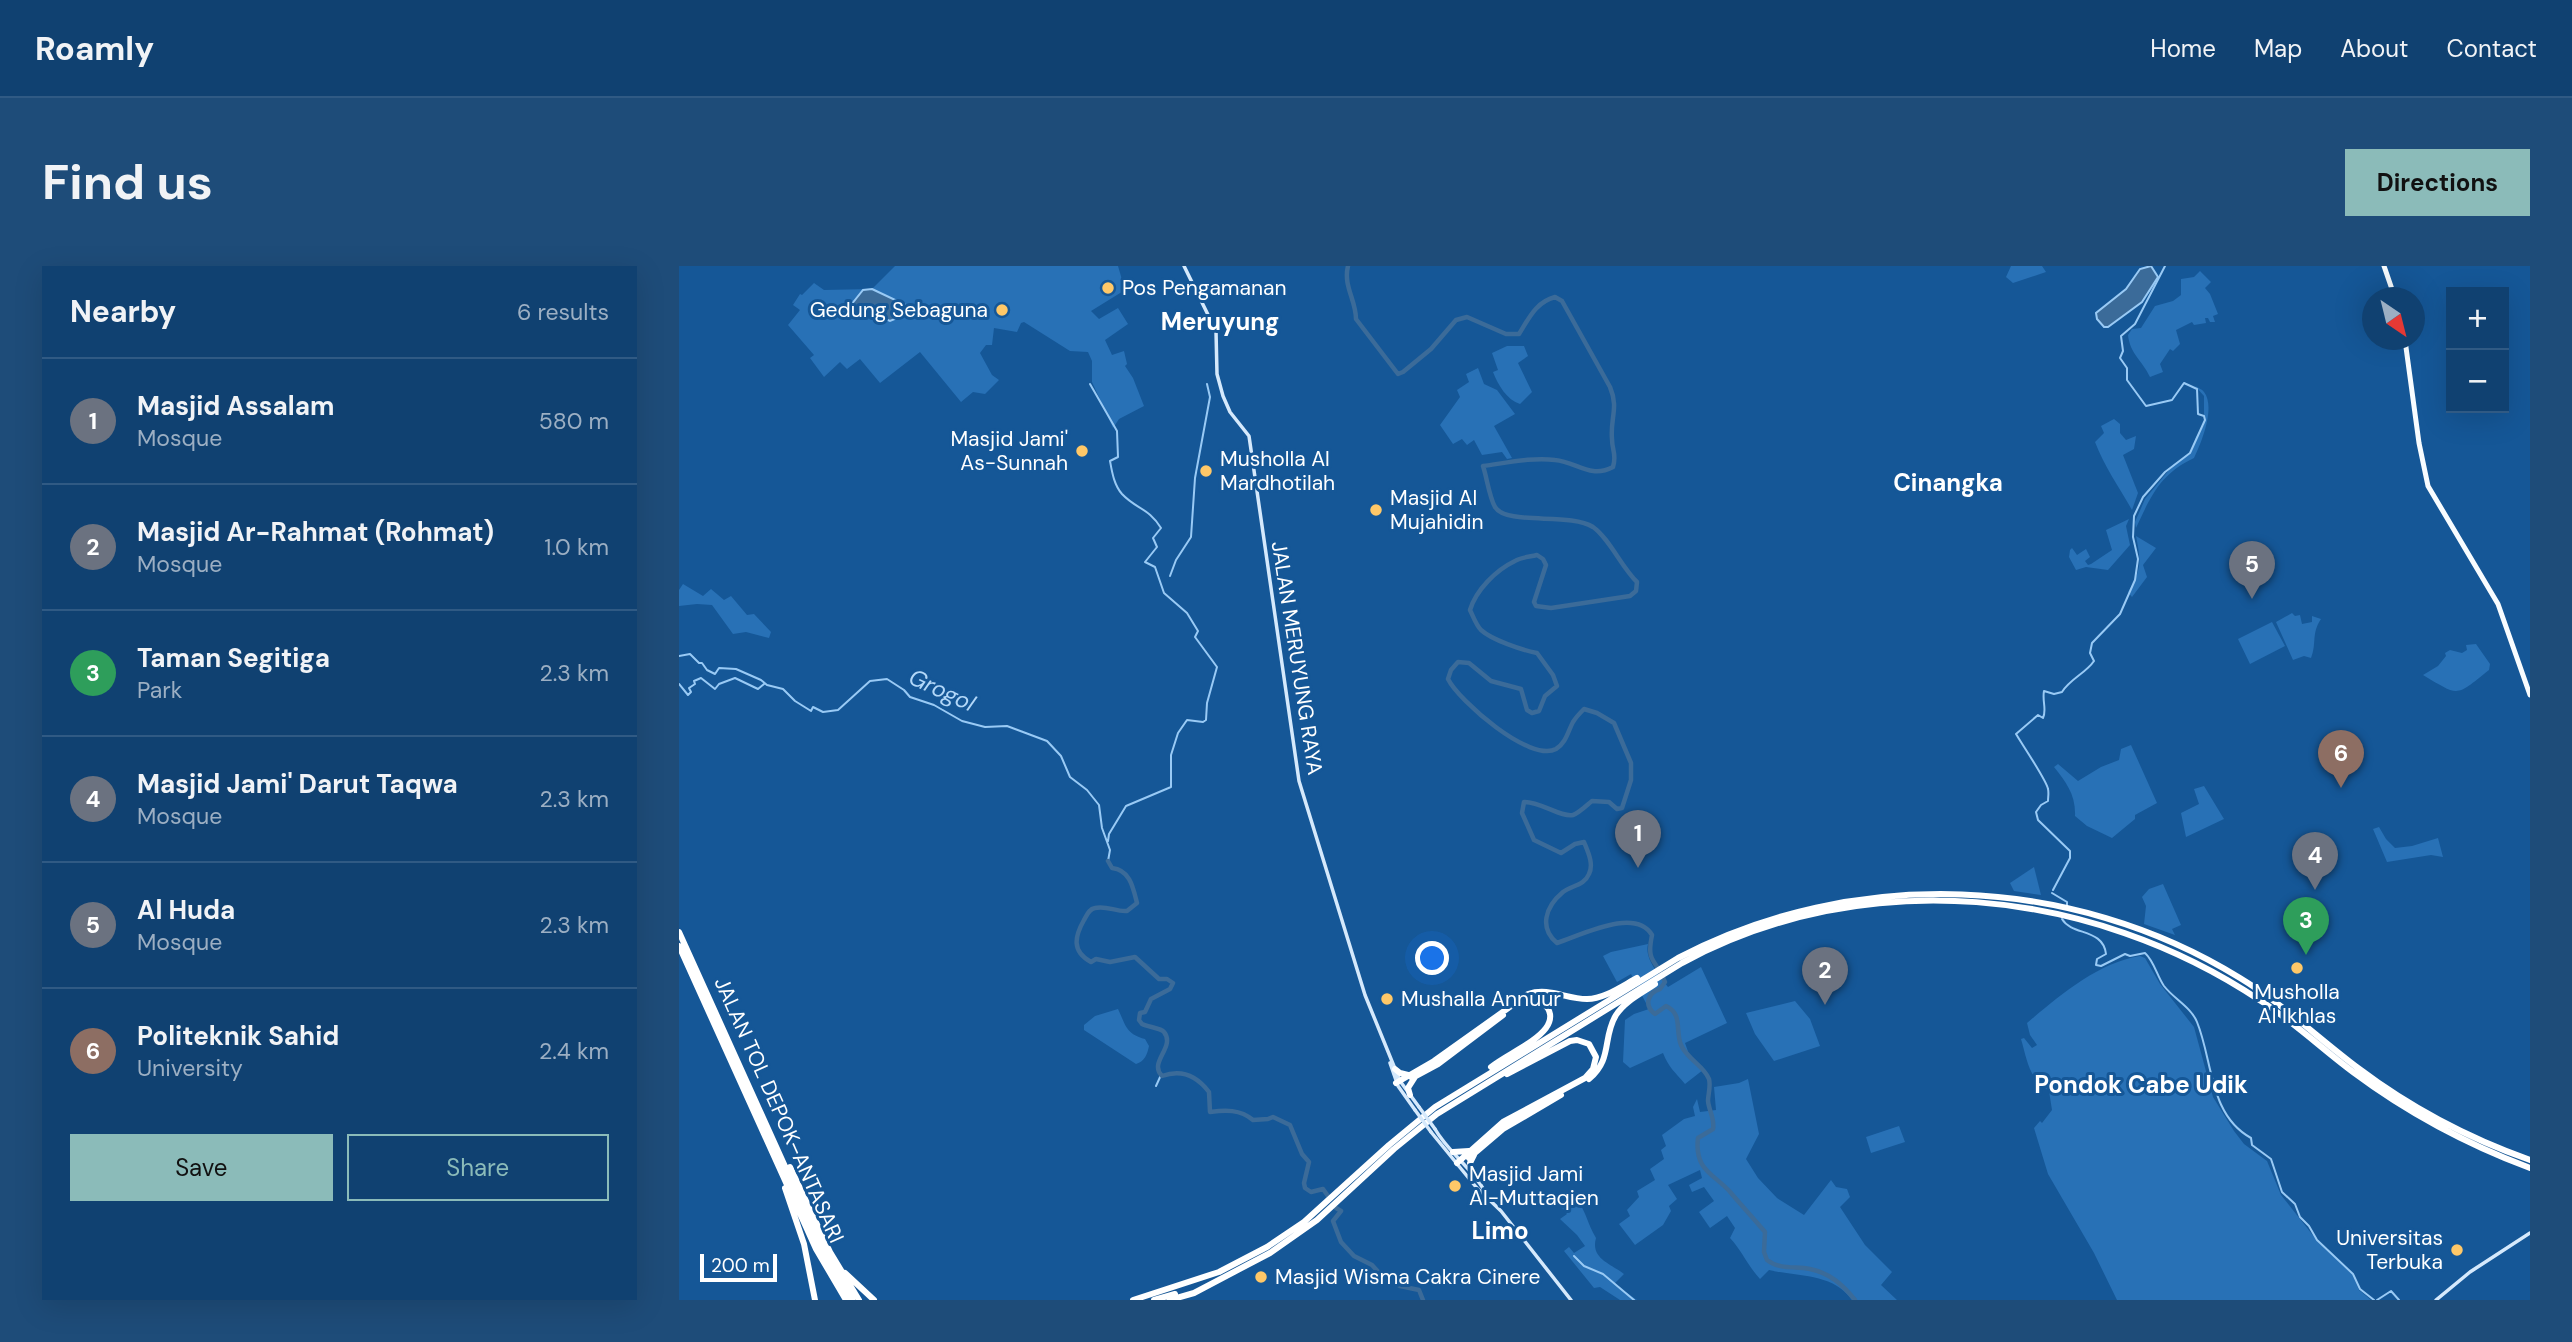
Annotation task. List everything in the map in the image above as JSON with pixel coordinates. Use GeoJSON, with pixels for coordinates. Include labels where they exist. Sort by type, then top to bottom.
{"type":"FeatureCollection","features":[{"type":"Feature","properties":{"kind":"highway"},"geometry":{"type":"LineString","coordinates":[[2383,266],[2390,287]]}},
{"type":"Feature","properties":{"kind":"highway"},"geometry":{"type":"LineString","coordinates":[[2407,350],[2425,471],[2434,494],[2500,603],[2530,687]]}},
{"type":"Feature","properties":{"kind":"highway"},"geometry":{"type":"LineString","coordinates":[[2481,571],[2501,611],[2530,695]]}},
{"type":"Feature","properties":{"kind":"highway"},"geometry":{"type":"LineString","coordinates":[[1411,1096],[1410,1083],[1415,1074],[1528,994],[1544,990],[1575,998],[1593,999],[1631,990],[1681,960],[1689,952],[1763,921],[1794,912],[1892,895],[1986,896],[2051,908],[2138,937],[2201,964],[2262,1001],[2353,1072],[2413,1114],[2484,1150],[2530,1168]]}},
{"type":"Feature","properties":{"kind":"highway"},"geometry":{"type":"LineString","coordinates":[[1170,1300],[1194,1293],[1295,1237],[1409,1136],[1457,1100],[1681,960],[1769,926],[1857,906],[1946,900],[2071,909],[2160,938],[2217,965],[2266,995],[2357,1068],[2417,1108],[2465,1134],[2530,1160]]}},
{"type":"Feature","properties":{"kind":"highway","name":"JALAN TOL DEPOK–ANTASARI"},"geometry":{"type":"LineString","coordinates":[[679,932],[816,1249],[844,1298]]}},
{"type":"Feature","properties":{"kind":"highway","name":"JALAN TOL DEPOK–ANTASARI"},"geometry":{"type":"LineString","coordinates":[[679,946],[821,1246],[852,1300]]}},
{"type":"Feature","properties":{"kind":"highway"},"geometry":{"type":"LineString","coordinates":[[1460,1163],[1503,1129],[1595,1074],[1604,1061],[1616,1014],[1631,990]]}},
{"type":"Feature","properties":{"kind":"highway"},"geometry":{"type":"LineString","coordinates":[[1133,1300],[1219,1272],[1267,1247],[1304,1222],[1415,1123],[1546,1028],[1549,1015],[1542,1003],[1530,999],[1515,1005],[1474,1038],[1399,1084]]}},
{"type":"Feature","properties":{"kind":"highway"},"geometry":{"type":"LineString","coordinates":[[1468,1085],[1581,1021]]}},
{"type":"Feature","properties":{"kind":"highway"},"geometry":{"type":"LineString","coordinates":[[1457,1100],[1562,1044],[1577,1040],[1584,1042],[1595,1052],[1595,1064],[1585,1078],[1503,1122],[1473,1152],[1473,1173]]}},
{"type":"Feature","properties":{"kind":"highway"},"geometry":{"type":"LineString","coordinates":[[1395,1069],[1405,1075],[1415,1074]]}},
{"type":"Feature","properties":{"kind":"highway"},"geometry":{"type":"LineString","coordinates":[[769,1138],[796,1178],[830,1252],[859,1300]]}},
{"type":"Feature","properties":{"kind":"highway"},"geometry":{"type":"LineString","coordinates":[[769,1138],[798,1224],[815,1300]]}},
{"type":"Feature","properties":{"kind":"highway"},"geometry":{"type":"LineString","coordinates":[[1453,1152],[1473,1152]]}},
{"type":"Feature","properties":{"kind":"highway"},"geometry":{"type":"LineString","coordinates":[[830,1252],[856,1285],[874,1300]]}},
{"type":"Feature","properties":{"kind":"highway"},"geometry":{"type":"LineString","coordinates":[[1154,1300],[1226,1276]]}},
{"type":"Feature","properties":{"kind":"main road","name":"JALAN MERUYUNG RAYA"},"geometry":{"type":"LineString","coordinates":[[1184,266],[1216,331],[1217,374],[1223,396],[1230,411],[1249,436],[1299,781],[1365,995],[1399,1084],[1433,1131],[1460,1163],[1473,1173],[1487,1195],[1571,1300]]}},
{"type":"Feature","properties":{"kind":"main road","name":"JALAN MERUYUNG RAYA"},"geometry":{"type":"LineString","coordinates":[[1389,1058],[1399,1084],[1411,1096],[1417,1108]]}},
{"type":"Feature","properties":{"kind":"main road","name":"JALAN MERUYUNG RAYA"},"geometry":{"type":"LineString","coordinates":[[1433,1131],[1453,1152],[1476,1187],[1487,1195]]}},
{"type":"Feature","properties":{"kind":"main road"},"geometry":{"type":"LineString","coordinates":[[2436,1300],[2460,1280],[2530,1233]]}},
{"type":"Feature","properties":{"kind":"shaded area"},"geometry":{"type":"Polygon","coordinates":[[[895,266],[1118,266],[1125,290],[1091,311],[1099,319],[1118,308],[1128,324],[1105,340],[1112,355],[1124,351],[1127,364],[1125,366],[1144,406],[1119,419],[1113,428],[1092,382],[1092,361],[1088,352],[1070,351],[1024,322],[1017,332],[994,328],[992,345],[986,345],[980,353],[992,375],[999,380],[985,394],[973,392],[961,402],[920,352],[880,383],[860,359],[847,369],[840,362],[824,377],[810,358],[814,355],[788,325],[800,310],[793,305],[800,294],[814,283],[824,290],[872,289],[895,266]]]}},
{"type":"Feature","properties":{"kind":"shaded area"},"geometry":{"type":"Polygon","coordinates":[[[2011,266],[2042,266],[2046,272],[2013,283],[2006,277],[2011,266]]]}},
{"type":"Feature","properties":{"kind":"shaded area"},"geometry":{"type":"Polygon","coordinates":[[[2151,266],[2158,277],[2142,302],[2108,327],[2104,327],[2097,319],[2096,313],[2126,289],[2140,269],[2151,266]]]}},
{"type":"Feature","properties":{"kind":"shaded area"},"geometry":{"type":"Polygon","coordinates":[[[2200,271],[2211,282],[2205,288],[2218,314],[2213,316],[2215,322],[2205,318],[2206,323],[2194,325],[2192,322],[2176,330],[2180,344],[2173,351],[2170,349],[2160,364],[2163,372],[2150,377],[2134,352],[2128,335],[2132,329],[2141,328],[2155,306],[2173,301],[2181,295],[2181,279],[2194,277],[2200,271]]]}},
{"type":"Feature","properties":{"kind":"shaded area"},"geometry":{"type":"Polygon","coordinates":[[[872,289],[908,306],[890,321],[851,305],[863,290],[872,289]]]}},
{"type":"Feature","properties":{"kind":"shaded area"},"geometry":{"type":"Polygon","coordinates":[[[1507,346],[1524,346],[1528,356],[1518,363],[1532,392],[1520,404],[1503,391],[1493,372],[1498,370],[1492,353],[1507,346]]]}},
{"type":"Feature","properties":{"kind":"shaded area"},"geometry":{"type":"Polygon","coordinates":[[[1478,368],[1484,384],[1497,390],[1515,414],[1494,426],[1512,458],[1507,459],[1502,452],[1482,455],[1474,440],[1467,445],[1462,439],[1453,444],[1440,425],[1460,397],[1457,390],[1469,382],[1466,374],[1478,368]]]}},
{"type":"Feature","properties":{"kind":"shaded area"},"geometry":{"type":"Polygon","coordinates":[[[2195,386],[2204,392],[2208,407],[2200,444],[2194,458],[2173,471],[2158,487],[2136,528],[2135,522],[2145,499],[2174,464],[2190,454],[2204,425],[2204,396],[2195,386]]]}},
{"type":"Feature","properties":{"kind":"shaded area"},"geometry":{"type":"Polygon","coordinates":[[[2114,419],[2120,424],[2120,433],[2126,440],[2136,436],[2134,449],[2123,455],[2138,493],[2132,510],[2095,442],[2104,433],[2101,426],[2114,419]]]}},
{"type":"Feature","properties":{"kind":"shaded area"},"geometry":{"type":"Polygon","coordinates":[[[2129,519],[2126,526],[2130,545],[2108,570],[2086,567],[2076,570],[2069,557],[2072,548],[2077,555],[2086,549],[2090,557],[2085,561],[2088,565],[2091,564],[2112,550],[2106,530],[2129,519]]]}},
{"type":"Feature","properties":{"kind":"shaded area"},"geometry":{"type":"Polygon","coordinates":[[[2136,536],[2156,548],[2143,565],[2147,577],[2132,597],[2128,592],[2139,565],[2136,536]]]}},
{"type":"Feature","properties":{"kind":"shaded area"},"geometry":{"type":"Polygon","coordinates":[[[683,584],[703,596],[711,589],[724,600],[731,596],[747,615],[754,614],[771,632],[769,638],[746,632],[733,634],[712,605],[679,606],[679,590],[683,584]]]}},
{"type":"Feature","properties":{"kind":"shaded area"},"geometry":{"type":"Polygon","coordinates":[[[2292,613],[2295,616],[2300,615],[2302,624],[2312,622],[2312,616],[2321,619],[2316,629],[2311,658],[2304,656],[2293,660],[2276,622],[2292,613]]]}},
{"type":"Feature","properties":{"kind":"shaded area"},"geometry":{"type":"Polygon","coordinates":[[[2272,622],[2285,646],[2250,664],[2238,639],[2272,622]]]}},
{"type":"Feature","properties":{"kind":"shaded area"},"geometry":{"type":"Polygon","coordinates":[[[2476,644],[2490,664],[2489,670],[2470,685],[2457,691],[2451,690],[2423,675],[2438,666],[2446,656],[2445,653],[2450,650],[2462,653],[2467,650],[2466,645],[2476,644]]]}},
{"type":"Feature","properties":{"kind":"shaded area"},"geometry":{"type":"Polygon","coordinates":[[[2131,745],[2157,803],[2135,815],[2135,819],[2112,838],[2087,826],[2075,816],[2072,795],[2054,767],[2058,764],[2078,781],[2119,760],[2121,749],[2131,745]]]}},
{"type":"Feature","properties":{"kind":"shaded area"},"geometry":{"type":"Polygon","coordinates":[[[2204,786],[2224,819],[2186,837],[2181,813],[2199,804],[2194,789],[2204,786]]]}},
{"type":"Feature","properties":{"kind":"shaded area"},"geometry":{"type":"Polygon","coordinates":[[[2379,827],[2395,848],[2438,838],[2443,857],[2431,855],[2387,862],[2373,829],[2379,827]]]}},
{"type":"Feature","properties":{"kind":"shaded area"},"geometry":{"type":"Polygon","coordinates":[[[2034,867],[2041,895],[2014,891],[2010,883],[2034,867]]]}},
{"type":"Feature","properties":{"kind":"shaded area"},"geometry":{"type":"Polygon","coordinates":[[[2163,884],[2181,925],[2172,929],[2175,935],[2144,924],[2146,906],[2142,897],[2149,889],[2163,884]]]}},
{"type":"Feature","properties":{"kind":"shaded area"},"geometry":{"type":"Polygon","coordinates":[[[1648,944],[1650,961],[1668,987],[1701,967],[1727,1023],[1685,1043],[1690,1057],[1703,1070],[1685,1084],[1663,1053],[1630,1068],[1623,1062],[1625,1020],[1649,1009],[1631,974],[1617,982],[1603,956],[1648,944]]]}},
{"type":"Feature","properties":{"kind":"shaded area"},"geometry":{"type":"Polygon","coordinates":[[[2140,956],[2145,958],[2160,984],[2194,1027],[2213,1097],[2234,1131],[2244,1144],[2267,1161],[2281,1195],[2319,1243],[2352,1274],[2359,1290],[2371,1300],[2117,1300],[2094,1253],[2048,1174],[2034,1128],[2040,1121],[2042,1123],[2052,1110],[2049,1091],[2033,1074],[2021,1039],[2024,1038],[2032,1048],[2037,1045],[2030,1035],[2027,1023],[2065,992],[2094,973],[2140,956]]]}},
{"type":"Feature","properties":{"kind":"shaded area"},"geometry":{"type":"Polygon","coordinates":[[[1795,1001],[1810,1019],[1820,1046],[1774,1061],[1755,1034],[1746,1013],[1795,1001]]]}},
{"type":"Feature","properties":{"kind":"shaded area"},"geometry":{"type":"Polygon","coordinates":[[[1118,1009],[1127,1028],[1134,1035],[1145,1039],[1149,1046],[1145,1057],[1136,1064],[1084,1030],[1084,1025],[1095,1016],[1118,1009]]]}},
{"type":"Feature","properties":{"kind":"shaded area"},"geometry":{"type":"Polygon","coordinates":[[[1748,1079],[1759,1134],[1746,1159],[1758,1178],[1777,1198],[1804,1215],[1831,1180],[1836,1187],[1847,1189],[1850,1197],[1840,1207],[1865,1245],[1892,1272],[1881,1285],[1897,1300],[1852,1300],[1844,1291],[1825,1280],[1769,1270],[1760,1279],[1730,1238],[1735,1228],[1727,1216],[1710,1228],[1699,1212],[1714,1201],[1704,1187],[1692,1192],[1689,1185],[1702,1178],[1700,1170],[1668,1185],[1677,1199],[1669,1206],[1671,1211],[1663,1225],[1635,1245],[1619,1224],[1630,1216],[1627,1210],[1639,1197],[1637,1191],[1655,1180],[1650,1169],[1664,1159],[1661,1150],[1666,1146],[1662,1135],[1684,1119],[1695,1116],[1693,1107],[1697,1099],[1700,1112],[1716,1110],[1714,1087],[1748,1079]]]}},
{"type":"Feature","properties":{"kind":"shaded area"},"geometry":{"type":"Polygon","coordinates":[[[1899,1126],[1905,1142],[1871,1153],[1866,1137],[1899,1126]]]}},
{"type":"Feature","properties":{"kind":"shaded area"},"geometry":{"type":"Polygon","coordinates":[[[1576,1198],[1596,1238],[1596,1251],[1599,1256],[1624,1274],[1614,1284],[1637,1300],[1620,1300],[1600,1287],[1594,1288],[1564,1251],[1569,1247],[1574,1253],[1585,1246],[1560,1219],[1567,1214],[1560,1205],[1565,1203],[1569,1208],[1573,1206],[1570,1201],[1576,1198]]]}},
{"type":"Feature","properties":{"kind":"waterway"},"geometry":{"type":"LineString","coordinates":[[1348,266],[1348,287],[1356,319],[1398,374],[1431,349],[1456,320],[1467,317],[1506,334],[1519,334],[1538,307],[1555,297],[1562,301],[1610,387],[1614,407],[1613,467],[1590,471],[1563,461],[1546,459],[1483,466],[1493,503],[1502,513],[1525,518],[1570,520],[1593,527],[1605,538],[1637,582],[1636,591],[1630,596],[1551,608],[1536,606],[1534,602],[1546,565],[1537,555],[1517,560],[1488,581],[1470,610],[1478,626],[1486,634],[1537,653],[1553,675],[1557,686],[1545,696],[1539,711],[1532,713],[1527,710],[1521,689],[1491,681],[1469,663],[1458,662],[1448,679],[1466,701],[1496,728],[1513,739],[1544,751],[1556,749],[1562,744],[1573,722],[1584,709],[1614,723],[1631,763],[1631,780],[1622,808],[1617,809],[1609,802],[1592,801],[1578,813],[1568,815],[1524,802],[1522,813],[1534,840],[1561,853],[1584,842],[1591,862],[1587,878],[1563,892],[1552,904],[1546,924],[1548,931],[1557,943],[1621,923],[1644,927],[1652,935],[1651,956],[1665,982],[1660,989],[1652,993],[1649,1007],[1655,1014],[1666,1006],[1675,1013],[1681,1045],[1709,1079],[1708,1101],[1713,1129],[1698,1138],[1702,1165],[1765,1232],[1764,1252],[1767,1260],[1782,1266],[1824,1273],[1841,1285],[1855,1300]]}},
{"type":"Feature","properties":{"kind":"waterway"},"geometry":{"type":"LineString","coordinates":[[2053,890],[2070,858],[2070,851],[2038,820],[2036,812],[2048,801],[2047,785],[2016,734],[2038,715],[2043,718],[2044,691],[2054,694],[2062,692],[2094,661],[2090,653],[2092,643],[2120,614],[2135,580],[2138,559],[2133,537],[2134,516],[2143,497],[2165,472],[2190,453],[2205,420],[2204,416],[2198,414],[2197,389],[2184,383],[2172,400],[2146,406],[2127,380],[2127,368],[2120,358],[2123,351],[2121,336],[2135,324],[2165,266]]}},
{"type":"Feature","properties":{"kind":"waterway","name":"Grogol"},"geometry":{"type":"LineString","coordinates":[[1090,384],[1117,431],[1118,457],[1110,461],[1117,487],[1127,499],[1152,516],[1161,528],[1153,538],[1157,547],[1145,562],[1155,567],[1164,593],[1187,613],[1198,631],[1195,637],[1217,667],[1207,703],[1206,720],[1187,720],[1178,733],[1171,755],[1171,787],[1126,806],[1109,834],[1108,841]]}},
{"type":"Feature","properties":{"kind":"waterway"},"geometry":{"type":"LineString","coordinates":[[1170,576],[1176,560],[1191,537],[1195,478],[1210,397],[1207,384]]}},
{"type":"Feature","properties":{"kind":"waterway","name":"Grogol"},"geometry":{"type":"LineString","coordinates":[[679,656],[690,654],[715,674],[719,668],[736,669],[767,685],[783,689],[811,711],[813,707],[823,712],[838,710],[870,681],[887,679],[910,697],[934,705],[962,721],[985,727],[1007,726],[1047,741],[1061,756],[1070,777],[1087,790],[1099,805],[1102,828],[1110,850],[1108,861]]}},
{"type":"Feature","properties":{"kind":"waterway","name":"Grogol"},"geometry":{"type":"LineString","coordinates":[[679,684],[688,695],[691,692],[689,688],[695,684],[694,681],[701,678],[715,689],[719,684],[735,678],[758,689],[764,684]]}},
{"type":"Feature","properties":{"kind":"waterway"},"geometry":{"type":"LineString","coordinates":[[1108,861],[1112,868],[1127,876],[1137,903],[1127,911],[1103,907],[1091,910],[1077,937],[1080,953],[1091,962],[1096,959],[1110,962],[1135,957],[1159,979],[1167,979],[1173,983],[1170,989],[1151,999],[1145,1012],[1140,1013],[1139,1020],[1142,1024],[1164,1032],[1167,1038],[1158,1065],[1162,1076],[1176,1073],[1194,1078],[1209,1092],[1210,1112],[1238,1112],[1253,1120],[1273,1117],[1290,1125],[1302,1154],[1309,1162],[1305,1188],[1311,1192],[1323,1189],[1328,1196]]}},
{"type":"Feature","properties":{"kind":"waterway"},"geometry":{"type":"LineString","coordinates":[[2052,893],[2067,902],[2067,907]]}},
{"type":"Feature","properties":{"kind":"waterway"},"geometry":{"type":"LineString","coordinates":[[2062,919],[2073,928],[2093,936],[2104,946],[2106,954],[2097,959],[2096,965],[2101,966],[2125,954],[2130,956],[2145,953],[2148,956],[2164,986],[2191,1012],[2197,1022],[2214,1086],[2227,1116],[2251,1138],[2252,1145],[2271,1159],[2282,1192],[2295,1204],[2300,1217],[2317,1240],[2353,1274],[2360,1289],[2374,1300]]}},
{"type":"Feature","properties":{"kind":"waterway"},"geometry":{"type":"LineString","coordinates":[[1156,1086],[1161,1075]]}},
{"type":"Feature","properties":{"kind":"waterway"},"geometry":{"type":"LineString","coordinates":[[1336,1208],[1341,1211],[1333,1221],[1341,1242],[1354,1256],[1372,1265],[1382,1276],[1400,1286],[1419,1290],[1423,1300]]}},
{"type":"Feature","properties":{"kind":"waterway"},"geometry":{"type":"LineString","coordinates":[[1574,1256],[1584,1266],[1603,1274],[1634,1300]]}},
{"type":"Feature","properties":{"kind":"waterway"},"geometry":{"type":"LineString","coordinates":[[2377,1300],[2391,1291],[2399,1300]]}},
{"type":"Feature","properties":{"kind":"place","name":"Pos Pengamanan"},"geometry":{"type":"Point","coordinates":[1108,288]}},
{"type":"Feature","properties":{"kind":"place","name":"Gedung Sebaguna"},"geometry":{"type":"Point","coordinates":[1002,310]}},
{"type":"Feature","properties":{"kind":"place","name":"Masjid Jami' As-Sunnah"},"geometry":{"type":"Point","coordinates":[1082,451]}},
{"type":"Feature","properties":{"kind":"place","name":"Musholla Al Mardhotilah"},"geometry":{"type":"Point","coordinates":[1206,471]}},
{"type":"Feature","properties":{"kind":"place","name":"Masjid Al Mujahidin"},"geometry":{"type":"Point","coordinates":[1376,510]}},
{"type":"Feature","properties":{"kind":"place","name":"Al Huda"},"geometry":{"type":"Point","coordinates":[2252,599]}},
{"type":"Feature","properties":{"kind":"place","name":"Politeknik Sahid"},"geometry":{"type":"Point","coordinates":[2341,788]}},
{"type":"Feature","properties":{"kind":"place","name":"Masjid Assalam"},"geometry":{"type":"Point","coordinates":[1638,868]}},
{"type":"Feature","properties":{"kind":"place","name":"Masjid Jami' Darut Taqwa"},"geometry":{"type":"Point","coordinates":[2315,890]}},
{"type":"Feature","properties":{"kind":"place","name":"Taman Segitiga"},"geometry":{"type":"Point","coordinates":[2306,955]}},
{"type":"Feature","properties":{"kind":"place","name":"Musholla Al Ikhlas"},"geometry":{"type":"Point","coordinates":[2297,968]}},
{"type":"Feature","properties":{"kind":"place","name":"Mushalla Annuur"},"geometry":{"type":"Point","coordinates":[1387,999]}},
{"type":"Feature","properties":{"kind":"place","name":"Masjid Ar-Rahmat (Rohmat)"},"geometry":{"type":"Point","coordinates":[1825,1005]}},
{"type":"Feature","properties":{"kind":"place","name":"Masjid Jami Al-Muttaqien"},"geometry":{"type":"Point","coordinates":[1455,1186]}},
{"type":"Feature","properties":{"kind":"place","name":"Universitas Terbuka"},"geometry":{"type":"Point","coordinates":[2457,1250]}},
{"type":"Feature","properties":{"kind":"place","name":"Masjid Wisma Cakra Cinere"},"geometry":{"type":"Point","coordinates":[1261,1277]}},
{"type":"Feature","properties":{"kind":"district","name":"Meruyung"},"geometry":{"type":"Point","coordinates":[1220,321]}},
{"type":"Feature","properties":{"kind":"district","name":"Cinangka"},"geometry":{"type":"Point","coordinates":[1948,482]}},
{"type":"Feature","properties":{"kind":"district","name":"Pondok Cabe Udik"},"geometry":{"type":"Point","coordinates":[2141,1084]}},
{"type":"Feature","properties":{"kind":"district","name":"Limo"},"geometry":{"type":"Point","coordinates":[1500,1230]}}]}
